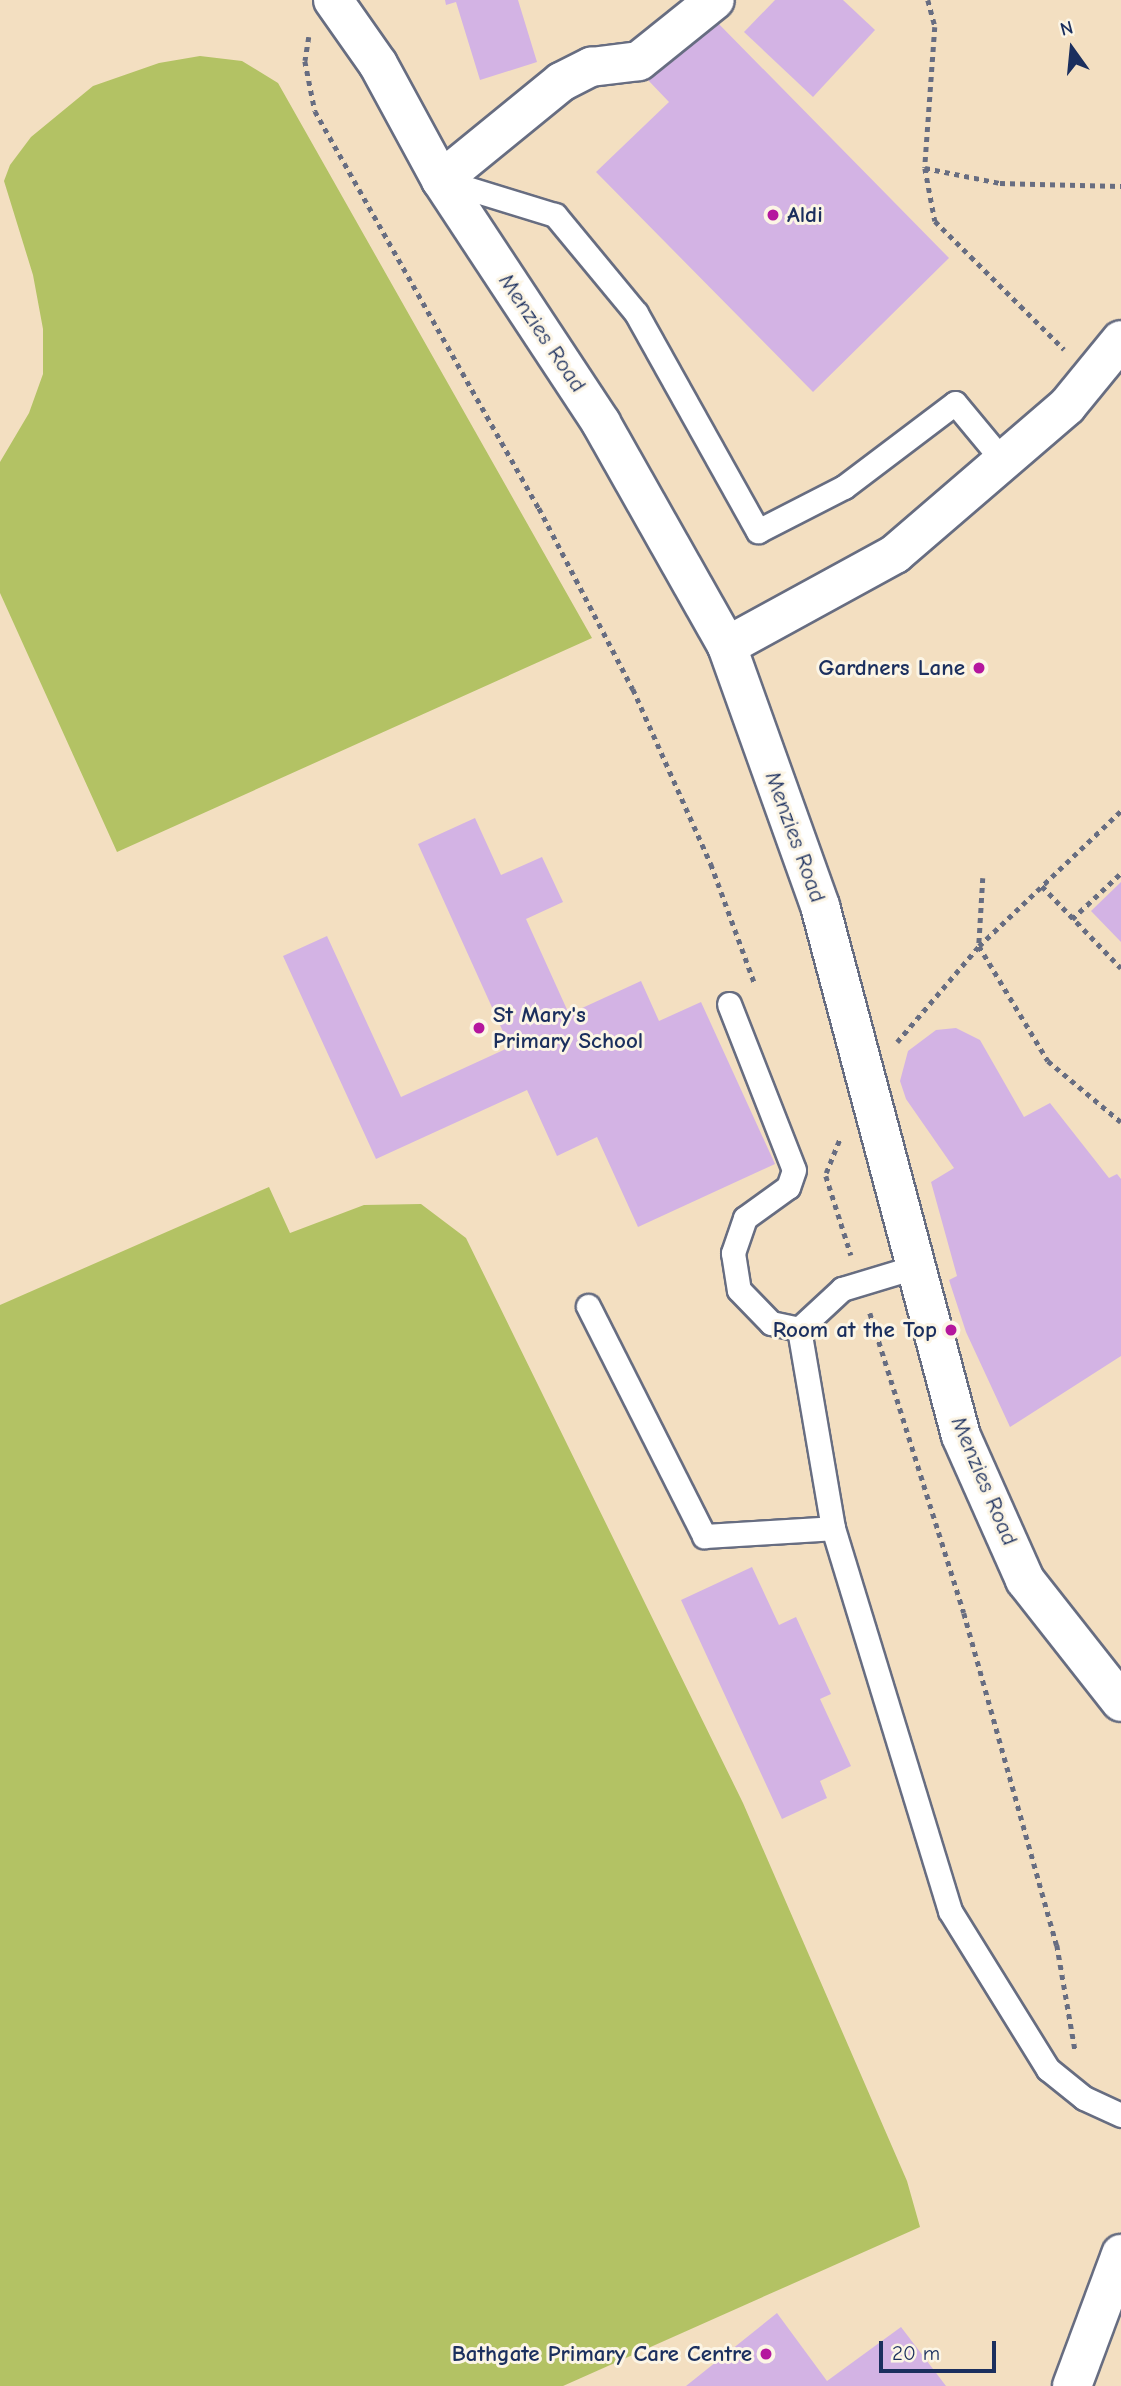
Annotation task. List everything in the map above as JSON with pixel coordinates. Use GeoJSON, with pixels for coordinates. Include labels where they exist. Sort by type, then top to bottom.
{"type":"FeatureCollection","features":[{"type":"Feature","properties":{"kind":"street"},"geometry":{"type":"LineString","coordinates":[[441,180],[561,82],[592,67],[639,61],[715,0]]}},
{"type":"Feature","properties":{"kind":"street","name":"Menzies Road"},"geometry":{"type":"LineString","coordinates":[[343,7],[441,180],[601,423],[727,646],[820,906],[961,1436],[1026,1580],[1121,1702]]}},
{"type":"Feature","properties":{"kind":"street"},"geometry":{"type":"LineString","coordinates":[[727,646],[888,559],[1003,462],[1093,377],[1121,340]]}},
{"type":"Feature","properties":{"kind":"street"},"geometry":{"type":"LineString","coordinates":[[1072,2386],[1121,2254]]}},
{"type":"Feature","properties":{"kind":"lane"},"geometry":{"type":"LineString","coordinates":[[441,180],[555,215],[636,313],[758,531],[844,487],[955,403],[1003,462]]}},
{"type":"Feature","properties":{"kind":"lane"},"geometry":{"type":"LineString","coordinates":[[729,1004],[794,1170],[788,1187],[745,1219],[733,1253],[739,1290],[771,1323],[799,1329]]}},
{"type":"Feature","properties":{"kind":"lane"},"geometry":{"type":"LineString","coordinates":[[799,1329],[842,1289],[915,1267]]}},
{"type":"Feature","properties":{"kind":"lane"},"geometry":{"type":"LineString","coordinates":[[588,1306],[704,1536],[832,1528]]}},
{"type":"Feature","properties":{"kind":"lane"},"geometry":{"type":"LineString","coordinates":[[799,1329],[832,1528],[950,1911],[1048,2069],[1084,2098],[1121,2115]]}},
{"type":"Feature","properties":{"kind":"path"},"geometry":{"type":"LineString","coordinates":[[928,0],[935,27],[925,168],[935,221],[1093,377]]}},
{"type":"Feature","properties":{"kind":"path"},"geometry":{"type":"LineString","coordinates":[[925,168],[1000,183],[1121,186]]}},
{"type":"Feature","properties":{"kind":"path"},"geometry":{"type":"LineString","coordinates":[[979,946],[1121,811]]}},
{"type":"Feature","properties":{"kind":"path"},"geometry":{"type":"LineString","coordinates":[[1072,919],[1121,873]]}},
{"type":"Feature","properties":{"kind":"path"},"geometry":{"type":"LineString","coordinates":[[983,878],[979,946],[1048,1061],[1121,1122]]}},
{"type":"Feature","properties":{"kind":"path"},"geometry":{"type":"LineString","coordinates":[[1042,886],[1121,968]]}},
{"type":"Feature","properties":{"kind":"green space"},"geometry":{"type":"Polygon","coordinates":[[[200,56],[242,61],[278,83],[592,638],[117,852],[0,593],[0,462],[29,413],[43,374],[43,329],[33,275],[4,181],[10,165],[31,137],[93,86],[159,63],[200,56]]]}},
{"type":"Feature","properties":{"kind":"green space"},"geometry":{"type":"Polygon","coordinates":[[[269,1187],[290,1233],[364,1205],[421,1204],[466,1238],[743,1803],[907,2181],[920,2227],[563,2386],[0,2386],[0,1305],[269,1187]]]}},
{"type":"Feature","properties":{"kind":"building"},"geometry":{"type":"Polygon","coordinates":[[[445,0],[518,0],[537,62],[480,80],[456,2],[446,5],[445,0]]]}},
{"type":"Feature","properties":{"kind":"building"},"geometry":{"type":"Polygon","coordinates":[[[775,0],[843,0],[875,30],[813,97],[744,32],[775,0]]]}},
{"type":"Feature","properties":{"kind":"building","name":"Aldi"},"geometry":{"type":"Polygon","coordinates":[[[712,17],[949,258],[813,392],[596,172],[669,102],[647,79],[712,17]]]}},
{"type":"Feature","properties":{"kind":"building"},"geometry":{"type":"Polygon","coordinates":[[[475,818],[501,875],[542,857],[563,902],[526,919],[569,1014],[641,981],[659,1021],[701,1002],[775,1164],[638,1227],[597,1137],[557,1156],[527,1090],[376,1159],[283,956],[327,936],[401,1097],[510,1047],[418,844],[475,818]]]}},
{"type":"Feature","properties":{"kind":"building"},"geometry":{"type":"Polygon","coordinates":[[[1121,882],[1121,942],[1091,911],[1121,882]]]}},
{"type":"Feature","properties":{"kind":"building"},"geometry":{"type":"Polygon","coordinates":[[[956,1028],[980,1040],[1024,1117],[1050,1103],[1109,1178],[1117,1174],[1121,1179],[1121,1356],[1010,1427],[966,1332],[949,1280],[957,1276],[931,1182],[954,1168],[906,1099],[900,1081],[908,1051],[936,1030],[956,1028]]]}},
{"type":"Feature","properties":{"kind":"building"},"geometry":{"type":"Polygon","coordinates":[[[752,1567],[779,1625],[796,1617],[831,1694],[820,1699],[851,1766],[820,1781],[827,1798],[782,1819],[681,1600],[752,1567]]]}},
{"type":"Feature","properties":{"kind":"building","name":"Bathgate Primary Care Centre"},"geometry":{"type":"Polygon","coordinates":[[[777,2313],[827,2381],[901,2327],[946,2386],[686,2386],[777,2313]]]}},
{"type":"Feature","properties":{"kind":"place","name":"Aldi"},"geometry":{"type":"Point","coordinates":[773,215]}},
{"type":"Feature","properties":{"kind":"place","name":"Gardners Lane"},"geometry":{"type":"Point","coordinates":[979,668]}},
{"type":"Feature","properties":{"kind":"place","name":"St Mary's Primary School"},"geometry":{"type":"Point","coordinates":[479,1028]}},
{"type":"Feature","properties":{"kind":"place","name":"Room at the Top"},"geometry":{"type":"Point","coordinates":[951,1330]}},
{"type":"Feature","properties":{"kind":"place","name":"Bathgate Primary Care Centre"},"geometry":{"type":"Point","coordinates":[766,2354]}}]}
